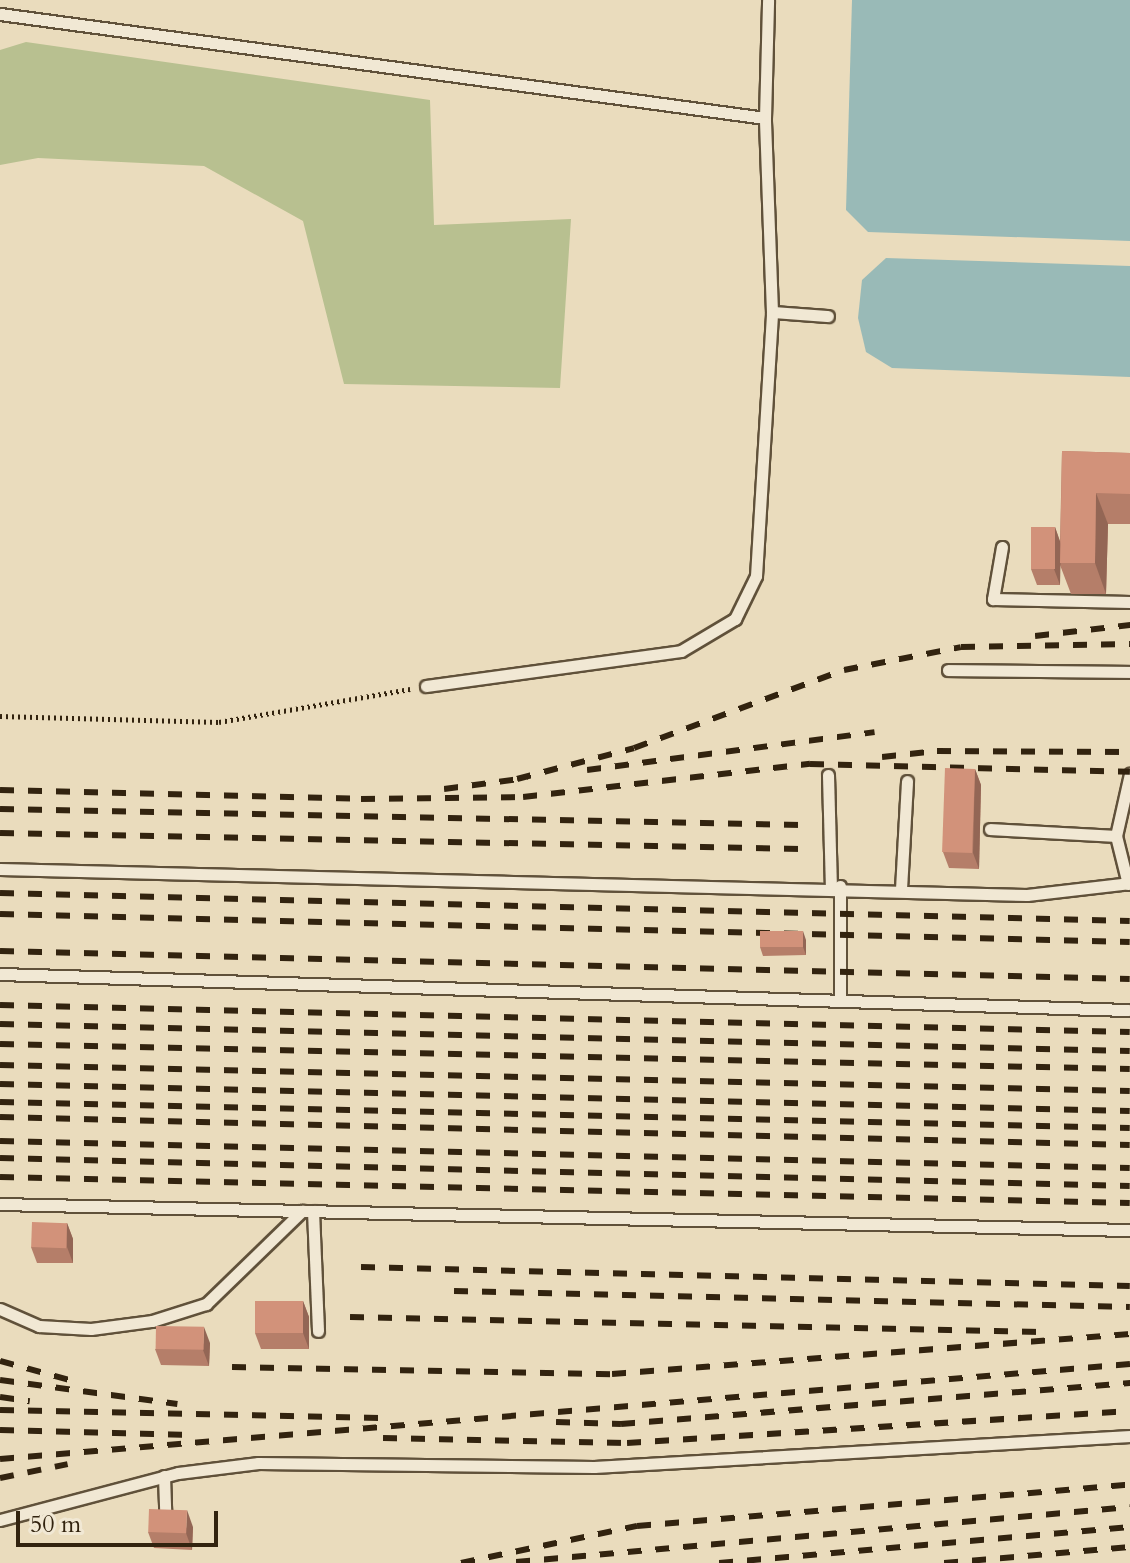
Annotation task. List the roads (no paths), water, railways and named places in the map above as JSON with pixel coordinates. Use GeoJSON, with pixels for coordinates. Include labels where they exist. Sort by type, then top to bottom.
{"type":"FeatureCollection","features":[{"type":"Feature","properties":{"kind":"lane"},"geometry":{"type":"LineString","coordinates":[[426,686],[681,651],[735,619],[756,576],[772,312],[765,118],[768,0]]}},
{"type":"Feature","properties":{"kind":"lane"},"geometry":{"type":"LineString","coordinates":[[0,14],[765,118]]}},
{"type":"Feature","properties":{"kind":"lane"},"geometry":{"type":"LineString","coordinates":[[772,312],[828,316]]}},
{"type":"Feature","properties":{"kind":"lane"},"geometry":{"type":"LineString","coordinates":[[1002,547],[993,599],[1130,602]]}},
{"type":"Feature","properties":{"kind":"lane"},"geometry":{"type":"LineString","coordinates":[[948,670],[1130,672]]}},
{"type":"Feature","properties":{"kind":"lane"},"geometry":{"type":"LineString","coordinates":[[0,869],[835,886],[1027,895],[1129,884],[1116,836],[1130,774]]}},
{"type":"Feature","properties":{"kind":"lane"},"geometry":{"type":"LineString","coordinates":[[828,775],[840,1001]]}},
{"type":"Feature","properties":{"kind":"lane"},"geometry":{"type":"LineString","coordinates":[[901,889],[907,781]]}},
{"type":"Feature","properties":{"kind":"lane"},"geometry":{"type":"LineString","coordinates":[[990,829],[1116,836]]}},
{"type":"Feature","properties":{"kind":"lane"},"geometry":{"type":"LineString","coordinates":[[0,974],[1128,1010]]}},
{"type":"Feature","properties":{"kind":"lane"},"geometry":{"type":"LineString","coordinates":[[0,1204],[1130,1230]]}},
{"type":"Feature","properties":{"kind":"lane"},"geometry":{"type":"LineString","coordinates":[[47,1205],[49,1219]]}},
{"type":"Feature","properties":{"kind":"lane"},"geometry":{"type":"LineString","coordinates":[[0,1309],[39,1326],[91,1329],[152,1321],[206,1304],[307,1211]]}},
{"type":"Feature","properties":{"kind":"lane"},"geometry":{"type":"LineString","coordinates":[[307,1211],[318,1331]]}},
{"type":"Feature","properties":{"kind":"lane"},"geometry":{"type":"LineString","coordinates":[[0,1520],[164,1476],[258,1463],[594,1467],[1130,1436]]}},
{"type":"Feature","properties":{"kind":"lane"},"geometry":{"type":"LineString","coordinates":[[164,1476],[165,1512]]}},
{"type":"Feature","properties":{"kind":"water"},"geometry":{"type":"Polygon","coordinates":[[[852,0],[1130,0],[1130,241],[868,232],[846,210],[852,0]]]}},
{"type":"Feature","properties":{"kind":"water"},"geometry":{"type":"Polygon","coordinates":[[[886,258],[1130,266],[1130,377],[892,368],[866,352],[858,318],[862,280],[886,258]]]}},
{"type":"Feature","properties":{"kind":"railway"},"geometry":{"type":"LineString","coordinates":[[1035,636],[1130,625]]}},
{"type":"Feature","properties":{"kind":"railway"},"geometry":{"type":"LineString","coordinates":[[517,779],[634,748],[844,670],[961,647],[1130,644]]}},
{"type":"Feature","properties":{"kind":"railway"},"geometry":{"type":"LineString","coordinates":[[587,770],[875,732]]}},
{"type":"Feature","properties":{"kind":"railway"},"geometry":{"type":"LineString","coordinates":[[882,757],[937,751],[1130,752]]}},
{"type":"Feature","properties":{"kind":"railway"},"geometry":{"type":"LineString","coordinates":[[0,790],[361,799],[523,797],[810,764],[1130,772]]}},
{"type":"Feature","properties":{"kind":"railway"},"geometry":{"type":"LineString","coordinates":[[444,789],[527,778]]}},
{"type":"Feature","properties":{"kind":"railway"},"geometry":{"type":"LineString","coordinates":[[0,809],[802,825]]}},
{"type":"Feature","properties":{"kind":"railway"},"geometry":{"type":"LineString","coordinates":[[0,833],[801,849]]}},
{"type":"Feature","properties":{"kind":"railway"},"geometry":{"type":"LineString","coordinates":[[0,893],[1130,921]]}},
{"type":"Feature","properties":{"kind":"railway"},"geometry":{"type":"LineString","coordinates":[[0,914],[1130,942]]}},
{"type":"Feature","properties":{"kind":"railway"},"geometry":{"type":"LineString","coordinates":[[0,951],[1130,979]]}},
{"type":"Feature","properties":{"kind":"railway"},"geometry":{"type":"LineString","coordinates":[[0,1005],[1130,1032]]}},
{"type":"Feature","properties":{"kind":"railway"},"geometry":{"type":"LineString","coordinates":[[0,1024],[1130,1051]]}},
{"type":"Feature","properties":{"kind":"railway"},"geometry":{"type":"LineString","coordinates":[[0,1044],[1130,1069]]}},
{"type":"Feature","properties":{"kind":"railway"},"geometry":{"type":"LineString","coordinates":[[0,1065],[1130,1091]]}},
{"type":"Feature","properties":{"kind":"railway"},"geometry":{"type":"LineString","coordinates":[[0,1084],[1130,1111]]}},
{"type":"Feature","properties":{"kind":"railway"},"geometry":{"type":"LineString","coordinates":[[0,1102],[1130,1128]]}},
{"type":"Feature","properties":{"kind":"railway"},"geometry":{"type":"LineString","coordinates":[[0,1117],[1130,1145]]}},
{"type":"Feature","properties":{"kind":"railway"},"geometry":{"type":"LineString","coordinates":[[0,1141],[1130,1168]]}},
{"type":"Feature","properties":{"kind":"railway"},"geometry":{"type":"LineString","coordinates":[[0,1158],[1130,1186]]}},
{"type":"Feature","properties":{"kind":"railway"},"geometry":{"type":"LineString","coordinates":[[0,1177],[1130,1203]]}},
{"type":"Feature","properties":{"kind":"railway"},"geometry":{"type":"LineString","coordinates":[[361,1267],[1130,1286]]}},
{"type":"Feature","properties":{"kind":"railway"},"geometry":{"type":"LineString","coordinates":[[454,1291],[1130,1307]]}},
{"type":"Feature","properties":{"kind":"railway"},"geometry":{"type":"LineString","coordinates":[[350,1317],[1042,1332]]}},
{"type":"Feature","properties":{"kind":"railway"},"geometry":{"type":"LineString","coordinates":[[232,1367],[612,1374],[1130,1334]]}},
{"type":"Feature","properties":{"kind":"railway"},"geometry":{"type":"LineString","coordinates":[[0,1361],[77,1382]]}},
{"type":"Feature","properties":{"kind":"railway"},"geometry":{"type":"LineString","coordinates":[[0,1459],[1130,1364]]}},
{"type":"Feature","properties":{"kind":"railway"},"geometry":{"type":"LineString","coordinates":[[0,1380],[177,1404]]}},
{"type":"Feature","properties":{"kind":"railway"},"geometry":{"type":"LineString","coordinates":[[556,1422],[621,1424],[1130,1383]]}},
{"type":"Feature","properties":{"kind":"railway"},"geometry":{"type":"LineString","coordinates":[[0,1397],[30,1401]]}},
{"type":"Feature","properties":{"kind":"railway"},"geometry":{"type":"LineString","coordinates":[[0,1410],[380,1418]]}},
{"type":"Feature","properties":{"kind":"railway"},"geometry":{"type":"LineString","coordinates":[[383,1438],[627,1443],[1130,1411]]}},
{"type":"Feature","properties":{"kind":"railway"},"geometry":{"type":"LineString","coordinates":[[0,1430],[191,1435]]}},
{"type":"Feature","properties":{"kind":"railway"},"geometry":{"type":"LineString","coordinates":[[0,1478],[68,1464]]}},
{"type":"Feature","properties":{"kind":"railway"},"geometry":{"type":"LineString","coordinates":[[461,1563],[637,1526],[1130,1485]]}},
{"type":"Feature","properties":{"kind":"railway"},"geometry":{"type":"LineString","coordinates":[[516,1562],[1130,1507]]}},
{"type":"Feature","properties":{"kind":"railway"},"geometry":{"type":"LineString","coordinates":[[719,1563],[1130,1527]]}},
{"type":"Feature","properties":{"kind":"railway"},"geometry":{"type":"LineString","coordinates":[[944,1563],[1130,1547]]}}]}
